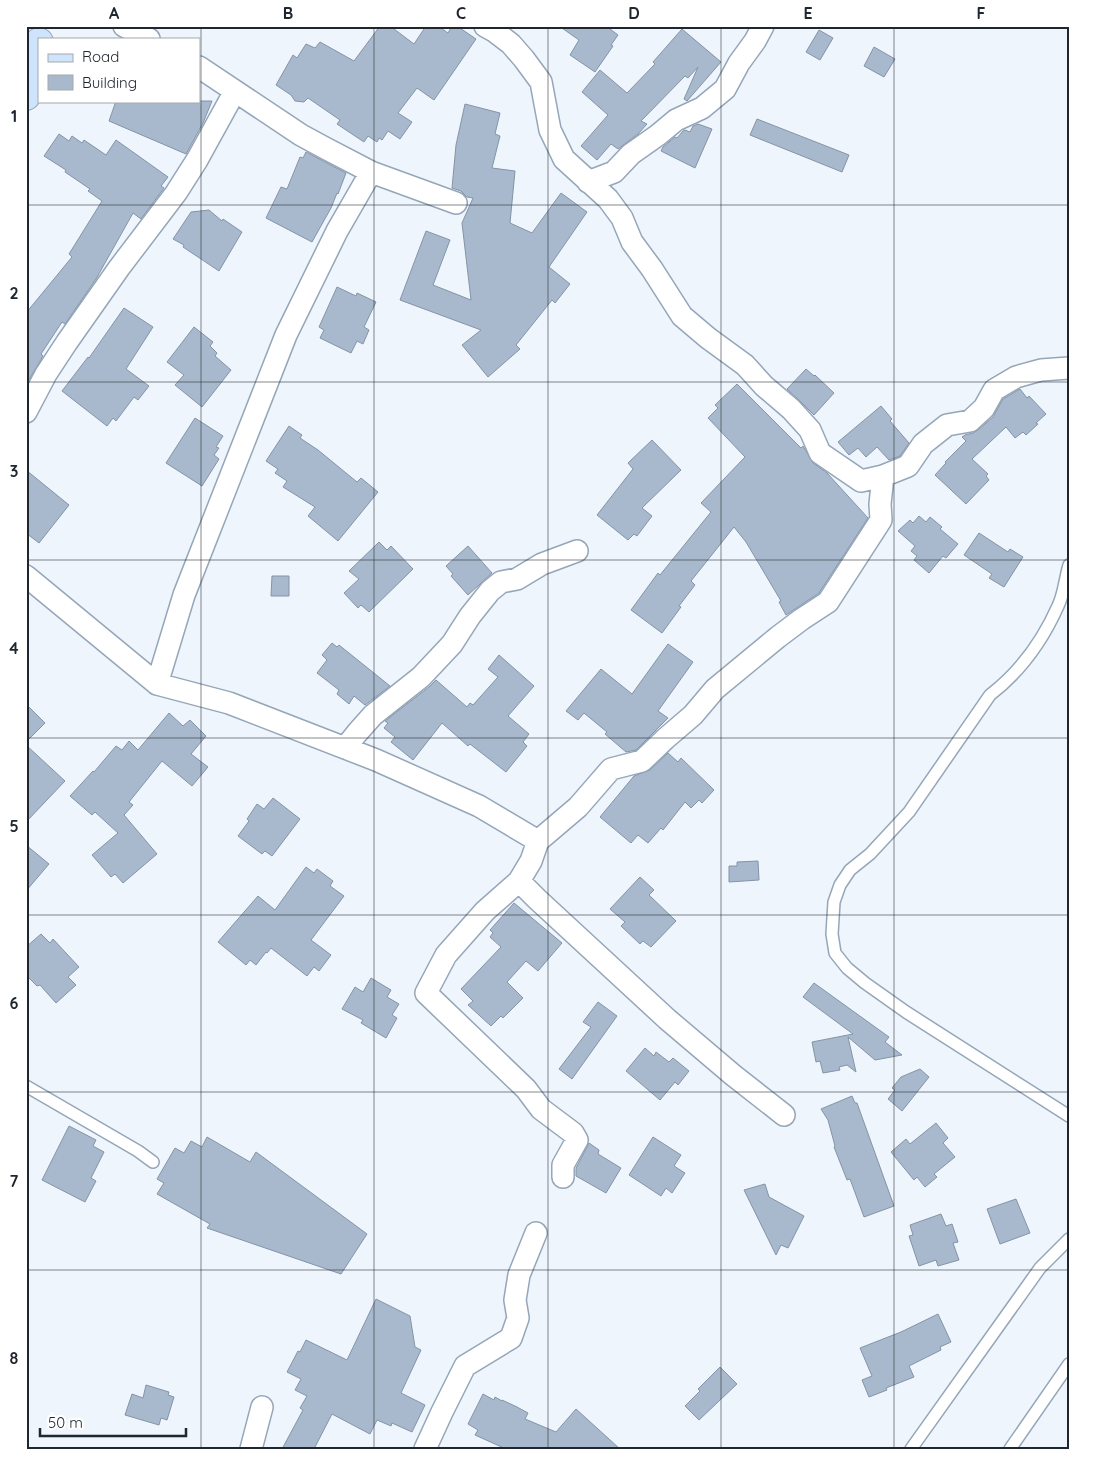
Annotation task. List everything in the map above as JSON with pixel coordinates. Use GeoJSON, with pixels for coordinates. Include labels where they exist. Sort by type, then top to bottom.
{"type":"FeatureCollection","features":[{"type":"Feature","properties":{"kind":"street"},"geometry":{"type":"LineString","coordinates":[[124,26],[147,38]]}},
{"type":"Feature","properties":{"kind":"street"},"geometry":{"type":"LineString","coordinates":[[485,26],[511,44],[541,82],[550,130],[564,159],[608,199],[622,218],[632,242],[682,316],[708,338],[746,365],[764,386],[791,409],[810,430],[820,453],[861,481],[883,476],[908,466],[922,444],[947,425],[970,421],[984,408],[994,390],[1016,377],[1041,370],[1069,368]]}},
{"type":"Feature","properties":{"kind":"street"},"geometry":{"type":"LineString","coordinates":[[588,182],[614,172],[631,154],[676,120],[702,108],[724,89],[763,26]]}},
{"type":"Feature","properties":{"kind":"street"},"geometry":{"type":"LineString","coordinates":[[26,96],[38,44]]}},
{"type":"Feature","properties":{"kind":"street"},"geometry":{"type":"LineString","coordinates":[[200,68],[302,135],[371,172],[456,203]]}},
{"type":"Feature","properties":{"kind":"street"},"geometry":{"type":"LineString","coordinates":[[26,412],[46,374],[67,342],[181,185],[235,91]]}},
{"type":"Feature","properties":{"kind":"street"},"geometry":{"type":"LineString","coordinates":[[157,684],[184,595],[286,335],[337,231],[371,172]]}},
{"type":"Feature","properties":{"kind":"street"},"geometry":{"type":"LineString","coordinates":[[563,1177],[563,1165],[576,1140],[573,1133],[541,1109],[526,1089],[426,993],[446,955],[484,911],[520,881],[531,861],[538,841],[578,807],[611,768],[642,761],[693,715],[715,688],[802,618],[828,602],[881,520],[880,504],[883,476]]}},
{"type":"Feature","properties":{"kind":"street"},"geometry":{"type":"LineString","coordinates":[[346,748],[356,733],[373,715],[421,677],[452,644],[470,616],[501,582],[517,579],[542,564],[577,551]]}},
{"type":"Feature","properties":{"kind":"street"},"geometry":{"type":"LineString","coordinates":[[26,576],[157,684],[229,703],[376,760],[479,806],[538,841]]}},
{"type":"Feature","properties":{"kind":"street"},"geometry":{"type":"LineString","coordinates":[[520,881],[667,1019],[732,1075],[784,1116]]}},
{"type":"Feature","properties":{"kind":"street"},"geometry":{"type":"LineString","coordinates":[[425,1449],[465,1366],[511,1338],[518,1318],[515,1300],[519,1275],[536,1233]]}},
{"type":"Feature","properties":{"kind":"street"},"geometry":{"type":"LineString","coordinates":[[251,1449],[262,1407]]}},
{"type":"Feature","properties":{"kind":"lane"},"geometry":{"type":"LineString","coordinates":[[1069,565],[1059,605],[1022,667],[990,695],[909,812],[870,854],[850,870],[840,885],[834,902],[832,934],[835,953],[847,968],[865,983],[906,1012],[1069,1116]]}},
{"type":"Feature","properties":{"kind":"lane"},"geometry":{"type":"LineString","coordinates":[[26,1086],[138,1151],[153,1162]]}},
{"type":"Feature","properties":{"kind":"lane"},"geometry":{"type":"LineString","coordinates":[[911,1449],[1040,1268],[1069,1239]]}},
{"type":"Feature","properties":{"kind":"lane"},"geometry":{"type":"LineString","coordinates":[[1010,1449],[1069,1364]]}},
{"type":"Feature","properties":{"kind":"building"},"geometry":{"type":"Polygon","coordinates":[[[380,26],[390,26],[414,44],[426,26],[438,26],[448,33],[452,26],[457,26],[476,39],[434,100],[417,88],[398,113],[412,122],[400,139],[388,131],[382,140],[379,138],[377,142],[368,136],[364,142],[337,124],[340,120],[308,98],[304,102],[295,101],[291,95],[276,85],[293,55],[297,58],[306,44],[315,48],[320,42],[354,61],[380,26]]]}},
{"type":"Feature","properties":{"kind":"building"},"geometry":{"type":"Polygon","coordinates":[[[559,26],[606,26],[618,35],[611,45],[613,46],[595,72],[570,55],[579,40],[559,26]]]}},
{"type":"Feature","properties":{"kind":"building"},"geometry":{"type":"Polygon","coordinates":[[[682,29],[721,62],[687,101],[684,99],[698,67],[688,78],[685,76],[641,121],[647,124],[638,134],[618,149],[611,144],[597,160],[581,146],[608,115],[582,92],[600,70],[627,93],[655,64],[653,62],[682,29]]]}},
{"type":"Feature","properties":{"kind":"building"},"geometry":{"type":"Polygon","coordinates":[[[819,30],[833,38],[820,60],[806,52],[819,30]]]}},
{"type":"Feature","properties":{"kind":"building"},"geometry":{"type":"Polygon","coordinates":[[[874,47],[895,59],[884,77],[864,66],[874,47]]]}},
{"type":"Feature","properties":{"kind":"building"},"geometry":{"type":"Polygon","coordinates":[[[212,101],[203,123],[186,154],[109,121],[116,102],[212,101]]]}},
{"type":"Feature","properties":{"kind":"building"},"geometry":{"type":"Polygon","coordinates":[[[465,104],[500,113],[495,134],[500,136],[492,168],[515,171],[510,223],[532,233],[561,193],[587,212],[549,267],[570,284],[555,303],[552,300],[516,345],[520,349],[488,377],[462,345],[481,330],[400,300],[426,231],[450,240],[433,285],[471,300],[462,223],[473,198],[467,197],[461,191],[452,188],[456,145],[465,104]]]}},
{"type":"Feature","properties":{"kind":"building"},"geometry":{"type":"Polygon","coordinates":[[[757,119],[849,155],[842,172],[750,135],[757,119]]]}},
{"type":"Feature","properties":{"kind":"building"},"geometry":{"type":"Polygon","coordinates":[[[698,124],[712,129],[695,168],[661,151],[663,147],[675,137],[677,138],[683,131],[690,132],[693,126],[698,124]]]}},
{"type":"Feature","properties":{"kind":"building"},"geometry":{"type":"Polygon","coordinates":[[[59,134],[69,141],[72,136],[82,143],[84,140],[106,155],[116,140],[168,177],[161,186],[164,188],[141,219],[133,213],[96,279],[65,324],[62,322],[41,354],[43,356],[26,385],[26,313],[72,257],[69,254],[102,201],[88,191],[90,189],[65,172],[66,170],[44,156],[59,134]]]}},
{"type":"Feature","properties":{"kind":"building"},"geometry":{"type":"Polygon","coordinates":[[[306,152],[346,173],[338,194],[312,242],[266,218],[281,187],[287,189],[300,157],[303,158],[306,152]]]}},
{"type":"Feature","properties":{"kind":"building"},"geometry":{"type":"Polygon","coordinates":[[[209,210],[222,221],[223,219],[242,232],[219,271],[173,239],[191,212],[209,210]]]}},
{"type":"Feature","properties":{"kind":"building"},"geometry":{"type":"Polygon","coordinates":[[[337,287],[356,296],[357,293],[376,302],[364,327],[369,330],[363,344],[357,341],[351,353],[320,338],[324,330],[319,327],[337,287]]]}},
{"type":"Feature","properties":{"kind":"building"},"geometry":{"type":"Polygon","coordinates":[[[124,308],[153,327],[126,369],[149,386],[138,400],[134,397],[116,421],[113,418],[107,426],[62,391],[89,358],[124,308]]]}},
{"type":"Feature","properties":{"kind":"building"},"geometry":{"type":"Polygon","coordinates":[[[194,327],[213,342],[210,346],[217,353],[215,356],[231,370],[202,407],[175,385],[184,375],[167,362],[194,327]]]}},
{"type":"Feature","properties":{"kind":"building"},"geometry":{"type":"Polygon","coordinates":[[[806,369],[834,393],[814,415],[787,389],[806,369]]]}},
{"type":"Feature","properties":{"kind":"building"},"geometry":{"type":"Polygon","coordinates":[[[737,384],[801,448],[803,446],[813,463],[827,473],[868,518],[819,593],[786,615],[779,602],[781,601],[746,542],[734,527],[691,581],[695,585],[662,633],[631,610],[658,573],[660,575],[711,512],[701,503],[745,457],[708,418],[718,408],[715,405],[737,384]]]}},
{"type":"Feature","properties":{"kind":"building"},"geometry":{"type":"Polygon","coordinates":[[[1020,389],[1027,398],[1029,396],[1046,414],[1026,435],[1023,432],[1015,438],[1006,427],[972,459],[988,474],[986,476],[989,480],[966,504],[935,475],[966,441],[962,437],[978,430],[993,417],[1003,399],[1020,389]]]}},
{"type":"Feature","properties":{"kind":"building"},"geometry":{"type":"Polygon","coordinates":[[[881,406],[892,419],[890,421],[909,443],[900,456],[889,460],[877,447],[866,457],[858,448],[849,455],[838,442],[881,406]]]}},
{"type":"Feature","properties":{"kind":"building"},"geometry":{"type":"Polygon","coordinates":[[[195,418],[223,436],[216,447],[219,448],[214,455],[219,459],[202,486],[166,463],[195,418]]]}},
{"type":"Feature","properties":{"kind":"building"},"geometry":{"type":"Polygon","coordinates":[[[289,426],[302,435],[300,438],[357,482],[361,478],[378,492],[338,541],[308,516],[315,507],[283,487],[287,481],[275,473],[278,469],[266,461],[289,426]]]}},
{"type":"Feature","properties":{"kind":"building"},"geometry":{"type":"Polygon","coordinates":[[[652,440],[681,470],[642,508],[652,516],[637,536],[634,534],[628,540],[597,515],[633,469],[628,463],[652,440]]]}},
{"type":"Feature","properties":{"kind":"building"},"geometry":{"type":"Polygon","coordinates":[[[26,470],[69,505],[39,543],[26,533],[26,470]]]}},
{"type":"Feature","properties":{"kind":"building"},"geometry":{"type":"Polygon","coordinates":[[[919,516],[926,522],[930,517],[942,527],[940,529],[958,544],[946,558],[943,556],[929,573],[914,560],[917,556],[911,551],[915,546],[898,531],[910,520],[913,523],[919,516]]]}},
{"type":"Feature","properties":{"kind":"building"},"geometry":{"type":"Polygon","coordinates":[[[979,533],[1008,552],[1010,549],[1023,557],[1004,587],[989,578],[992,574],[964,555],[979,533]]]}},
{"type":"Feature","properties":{"kind":"building"},"geometry":{"type":"Polygon","coordinates":[[[379,542],[387,550],[391,546],[413,569],[369,612],[361,605],[358,608],[344,593],[359,579],[349,571],[379,542]]]}},
{"type":"Feature","properties":{"kind":"building"},"geometry":{"type":"Polygon","coordinates":[[[468,546],[492,573],[468,595],[451,576],[453,574],[446,566],[468,546]]]}},
{"type":"Feature","properties":{"kind":"building"},"geometry":{"type":"Polygon","coordinates":[[[272,576],[289,576],[289,596],[271,596],[272,576]]]}},
{"type":"Feature","properties":{"kind":"building"},"geometry":{"type":"Polygon","coordinates":[[[332,643],[337,647],[339,645],[390,686],[365,705],[354,696],[349,704],[337,694],[339,690],[317,673],[327,660],[322,655],[332,643]]]}},
{"type":"Feature","properties":{"kind":"building"},"geometry":{"type":"Polygon","coordinates":[[[668,644],[693,662],[658,711],[668,718],[636,750],[626,752],[605,734],[607,732],[584,713],[578,720],[566,711],[601,669],[632,694],[668,644]]]}},
{"type":"Feature","properties":{"kind":"building"},"geometry":{"type":"Polygon","coordinates":[[[499,655],[534,686],[508,716],[529,734],[523,742],[527,746],[506,772],[470,744],[468,746],[442,723],[413,760],[391,742],[395,737],[384,728],[388,723],[385,721],[436,680],[467,707],[470,703],[473,705],[498,677],[488,669],[499,655]]]}},
{"type":"Feature","properties":{"kind":"building"},"geometry":{"type":"Polygon","coordinates":[[[26,704],[45,723],[26,742],[26,704]]]}},
{"type":"Feature","properties":{"kind":"building"},"geometry":{"type":"Polygon","coordinates":[[[169,713],[183,726],[190,720],[206,736],[191,754],[208,767],[192,786],[162,761],[129,802],[133,805],[124,815],[157,854],[123,883],[115,874],[111,877],[92,855],[118,833],[95,812],[92,815],[70,796],[116,746],[122,750],[129,741],[138,750],[169,713]]]}},
{"type":"Feature","properties":{"kind":"building"},"geometry":{"type":"Polygon","coordinates":[[[26,745],[65,781],[26,822],[26,745]]]}},
{"type":"Feature","properties":{"kind":"building"},"geometry":{"type":"Polygon","coordinates":[[[668,753],[678,762],[681,758],[714,790],[702,803],[699,800],[691,808],[685,802],[663,830],[661,828],[648,843],[638,835],[631,843],[600,817],[634,776],[650,770],[668,753]]]}},
{"type":"Feature","properties":{"kind":"building"},"geometry":{"type":"Polygon","coordinates":[[[273,798],[300,819],[272,856],[265,851],[262,854],[238,836],[249,821],[247,819],[257,804],[264,809],[273,798]]]}},
{"type":"Feature","properties":{"kind":"building"},"geometry":{"type":"Polygon","coordinates":[[[26,845],[49,864],[26,891],[26,845]]]}},
{"type":"Feature","properties":{"kind":"building"},"geometry":{"type":"Polygon","coordinates":[[[758,861],[759,880],[729,882],[729,866],[737,866],[737,862],[758,861]]]}},
{"type":"Feature","properties":{"kind":"building"},"geometry":{"type":"Polygon","coordinates":[[[306,867],[314,873],[317,869],[333,881],[330,886],[344,896],[311,940],[331,955],[319,971],[314,967],[307,976],[271,948],[256,965],[250,960],[246,965],[218,942],[258,896],[275,910],[306,867]]]}},
{"type":"Feature","properties":{"kind":"building"},"geometry":{"type":"Polygon","coordinates":[[[640,877],[654,890],[649,895],[676,921],[651,947],[643,941],[640,944],[621,926],[625,922],[610,909],[640,877]]]}},
{"type":"Feature","properties":{"kind":"building"},"geometry":{"type":"Polygon","coordinates":[[[514,903],[562,943],[538,971],[526,961],[507,982],[523,998],[503,1018],[501,1016],[491,1026],[468,1005],[473,1001],[461,989],[501,947],[490,937],[493,933],[490,930],[514,903]]]}},
{"type":"Feature","properties":{"kind":"building"},"geometry":{"type":"Polygon","coordinates":[[[41,934],[50,943],[53,939],[79,967],[68,977],[76,985],[56,1003],[40,985],[37,986],[26,975],[26,947],[41,934]]]}},
{"type":"Feature","properties":{"kind":"building"},"geometry":{"type":"Polygon","coordinates":[[[371,978],[391,990],[387,997],[399,1004],[392,1015],[397,1018],[386,1038],[361,1023],[363,1020],[342,1009],[355,987],[363,992],[371,978]]]}},
{"type":"Feature","properties":{"kind":"building"},"geometry":{"type":"Polygon","coordinates":[[[814,983],[889,1037],[885,1042],[902,1055],[875,1060],[848,1037],[856,1072],[847,1065],[839,1067],[840,1070],[823,1073],[820,1061],[816,1062],[812,1042],[853,1034],[803,997],[814,983]]]}},
{"type":"Feature","properties":{"kind":"building"},"geometry":{"type":"Polygon","coordinates":[[[598,1002],[617,1016],[572,1079],[559,1069],[591,1027],[583,1022],[598,1002]]]}},
{"type":"Feature","properties":{"kind":"building"},"geometry":{"type":"Polygon","coordinates":[[[645,1048],[654,1056],[656,1052],[669,1062],[673,1058],[689,1071],[678,1085],[675,1082],[660,1100],[626,1071],[645,1048]]]}},
{"type":"Feature","properties":{"kind":"building"},"geometry":{"type":"Polygon","coordinates":[[[920,1069],[929,1077],[902,1111],[888,1099],[895,1090],[892,1088],[901,1077],[920,1069]]]}},
{"type":"Feature","properties":{"kind":"building"},"geometry":{"type":"Polygon","coordinates":[[[852,1096],[855,1103],[857,1103],[894,1206],[864,1217],[850,1179],[847,1180],[834,1147],[828,1120],[821,1109],[852,1096]]]}},
{"type":"Feature","properties":{"kind":"building"},"geometry":{"type":"Polygon","coordinates":[[[936,1123],[948,1138],[943,1143],[955,1157],[934,1174],[937,1177],[925,1187],[917,1177],[914,1180],[891,1152],[906,1139],[910,1144],[936,1123]]]}},
{"type":"Feature","properties":{"kind":"building"},"geometry":{"type":"Polygon","coordinates":[[[69,1126],[96,1140],[93,1146],[104,1152],[91,1178],[96,1181],[85,1202],[42,1180],[69,1126]]]}},
{"type":"Feature","properties":{"kind":"building"},"geometry":{"type":"Polygon","coordinates":[[[207,1137],[250,1162],[256,1152],[367,1234],[341,1274],[207,1228],[210,1224],[157,1194],[164,1183],[157,1179],[175,1148],[184,1153],[191,1141],[202,1147],[207,1137]]]}},
{"type":"Feature","properties":{"kind":"building"},"geometry":{"type":"Polygon","coordinates":[[[653,1137],[681,1155],[674,1166],[685,1173],[672,1193],[666,1188],[661,1196],[629,1175],[653,1137]]]}},
{"type":"Feature","properties":{"kind":"building"},"geometry":{"type":"Polygon","coordinates":[[[589,1143],[599,1150],[598,1154],[621,1168],[606,1193],[576,1176],[576,1168],[589,1143]]]}},
{"type":"Feature","properties":{"kind":"building"},"geometry":{"type":"Polygon","coordinates":[[[765,1184],[769,1197],[804,1216],[788,1248],[781,1245],[776,1255],[744,1190],[765,1184]]]}},
{"type":"Feature","properties":{"kind":"building"},"geometry":{"type":"Polygon","coordinates":[[[1016,1199],[1030,1233],[1000,1244],[987,1209],[1016,1199]]]}},
{"type":"Feature","properties":{"kind":"building"},"geometry":{"type":"Polygon","coordinates":[[[941,1214],[946,1226],[952,1224],[958,1242],[953,1243],[959,1260],[938,1266],[936,1260],[919,1266],[909,1236],[913,1235],[910,1225],[941,1214]]]}},
{"type":"Feature","properties":{"kind":"building"},"geometry":{"type":"Polygon","coordinates":[[[376,1299],[410,1316],[415,1347],[421,1350],[401,1393],[425,1405],[412,1432],[392,1423],[391,1426],[377,1420],[370,1434],[332,1414],[314,1449],[282,1449],[303,1410],[300,1408],[307,1396],[295,1390],[301,1379],[287,1372],[298,1351],[300,1352],[306,1340],[347,1360],[376,1299]]]}},
{"type":"Feature","properties":{"kind":"building"},"geometry":{"type":"Polygon","coordinates":[[[938,1314],[951,1342],[940,1347],[941,1350],[909,1366],[914,1377],[869,1397],[862,1380],[872,1376],[860,1348],[901,1332],[938,1314]]]}},
{"type":"Feature","properties":{"kind":"building"},"geometry":{"type":"Polygon","coordinates":[[[720,1367],[737,1384],[699,1420],[685,1406],[700,1391],[698,1389],[720,1367]]]}},
{"type":"Feature","properties":{"kind":"building"},"geometry":{"type":"Polygon","coordinates":[[[146,1385],[169,1392],[168,1395],[174,1397],[167,1420],[161,1418],[159,1425],[125,1415],[132,1394],[143,1398],[146,1385]]]}},
{"type":"Feature","properties":{"kind":"building"},"geometry":{"type":"Polygon","coordinates":[[[483,1394],[494,1400],[495,1397],[517,1407],[528,1413],[525,1419],[556,1432],[576,1409],[620,1449],[506,1449],[475,1435],[478,1430],[468,1424],[483,1394]]]}}]}
